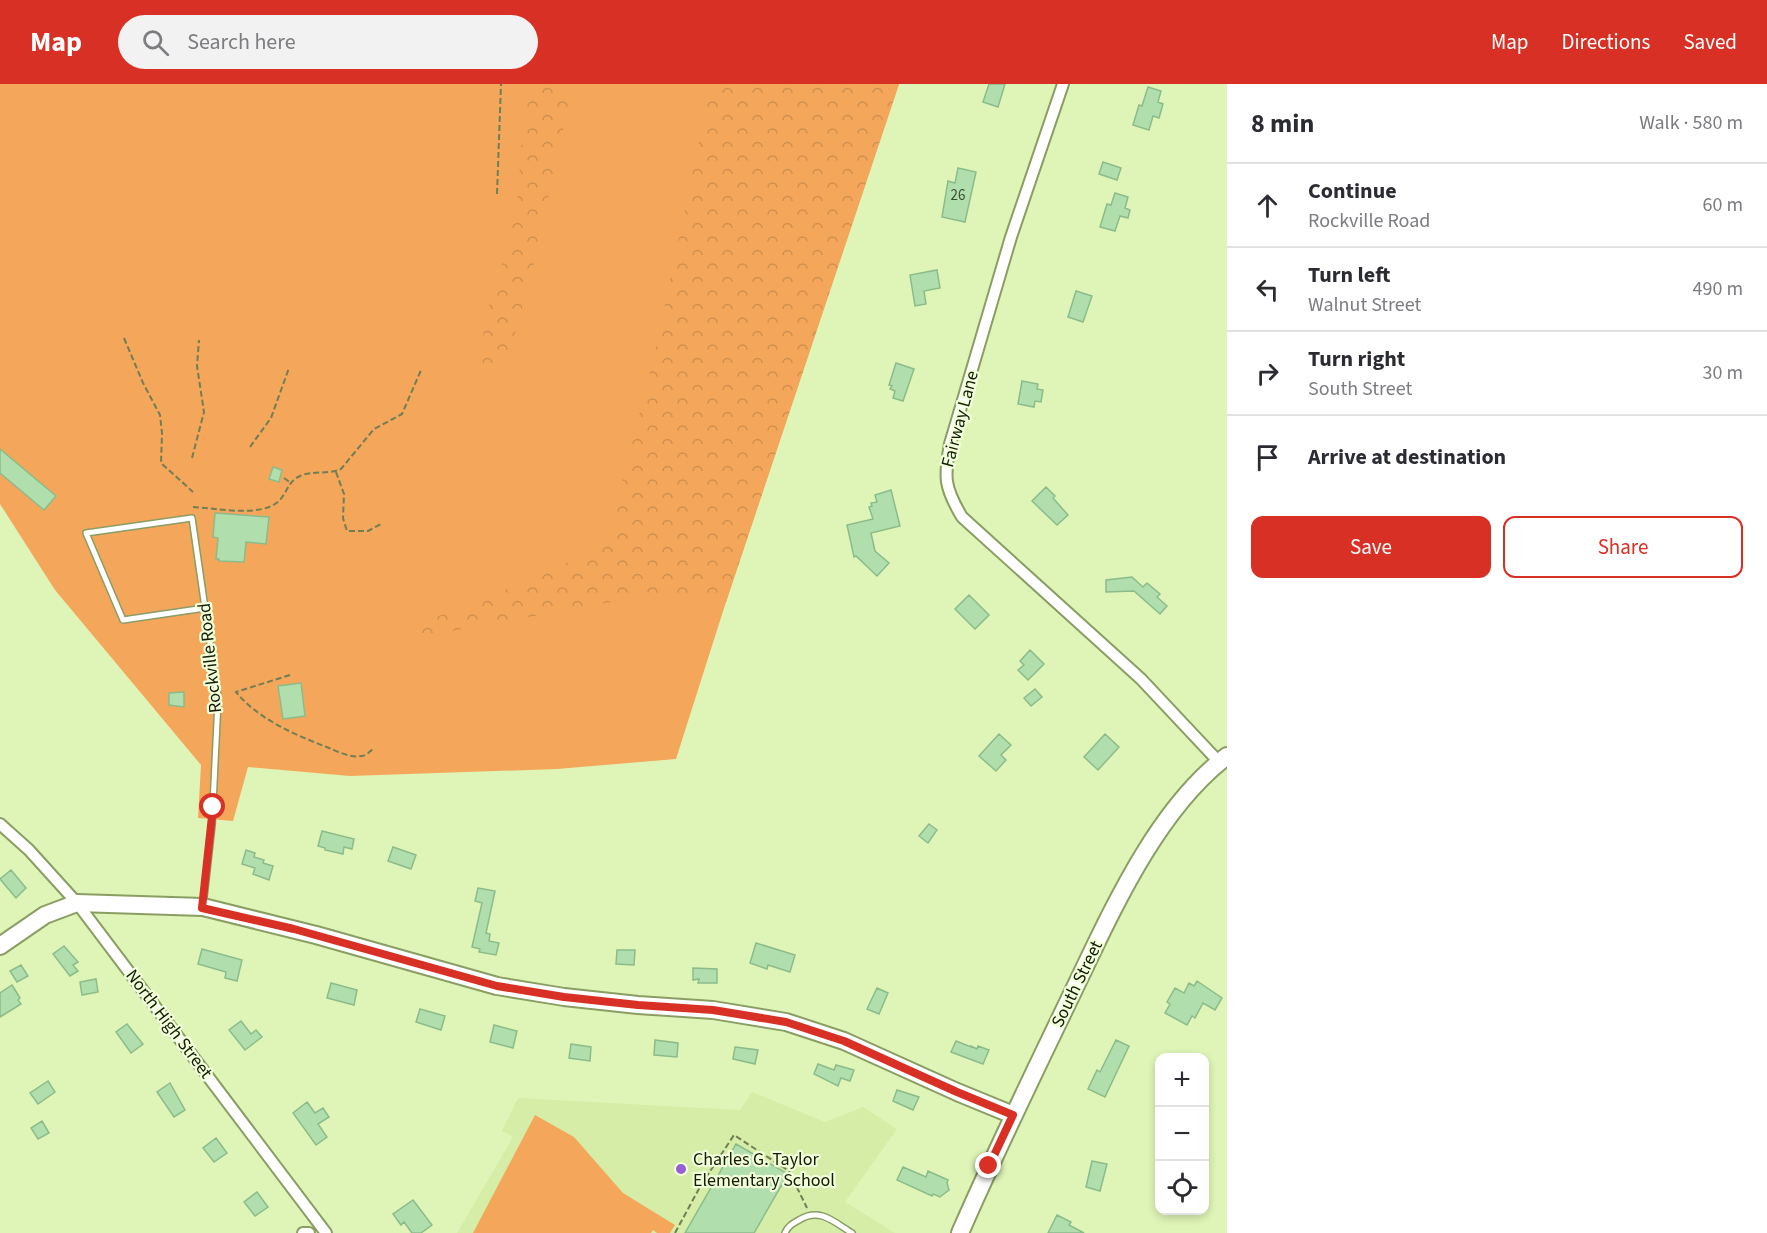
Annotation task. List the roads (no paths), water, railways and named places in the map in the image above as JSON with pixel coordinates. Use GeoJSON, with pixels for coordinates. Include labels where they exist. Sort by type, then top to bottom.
{"type":"FeatureCollection","features":[{"type":"Feature","properties":{"kind":"street","name":"Fairway Lane"},"geometry":{"type":"LineString","coordinates":[[1063,84],[1011,237],[950,444],[945,473],[950,498],[962,517],[1141,679],[1223,759]]}},
{"type":"Feature","properties":{"kind":"street","name":"South Street"},"geometry":{"type":"LineString","coordinates":[[960,1233],[1013,1115],[1147,846],[1181,801],[1223,759]]}},
{"type":"Feature","properties":{"kind":"street","name":"North High Street"},"geometry":{"type":"LineString","coordinates":[[0,824],[29,850],[77,903],[326,1233]]}},
{"type":"Feature","properties":{"kind":"street"},"geometry":{"type":"LineString","coordinates":[[0,946],[45,915],[77,903],[202,908],[282,926],[497,986],[564,997],[713,1010],[786,1022],[844,1041],[1013,1115]]}},
{"type":"Feature","properties":{"kind":"street"},"geometry":{"type":"LineString","coordinates":[[303,1233],[309,1233]]}},
{"type":"Feature","properties":{"kind":"lane","name":"Rockville Road"},"geometry":{"type":"LineString","coordinates":[[202,908],[212,825],[218,711],[217,691],[192,518],[86,533],[123,620],[205,608]]}},
{"type":"Feature","properties":{"kind":"lane"},"geometry":{"type":"LineString","coordinates":[[785,1233],[788,1226],[807,1215],[824,1215],[852,1233]]}},
{"type":"Feature","properties":{"kind":"place","name":"Charles G. Taylor Elementary School"},"geometry":{"type":"Point","coordinates":[681,1169]}}]}
